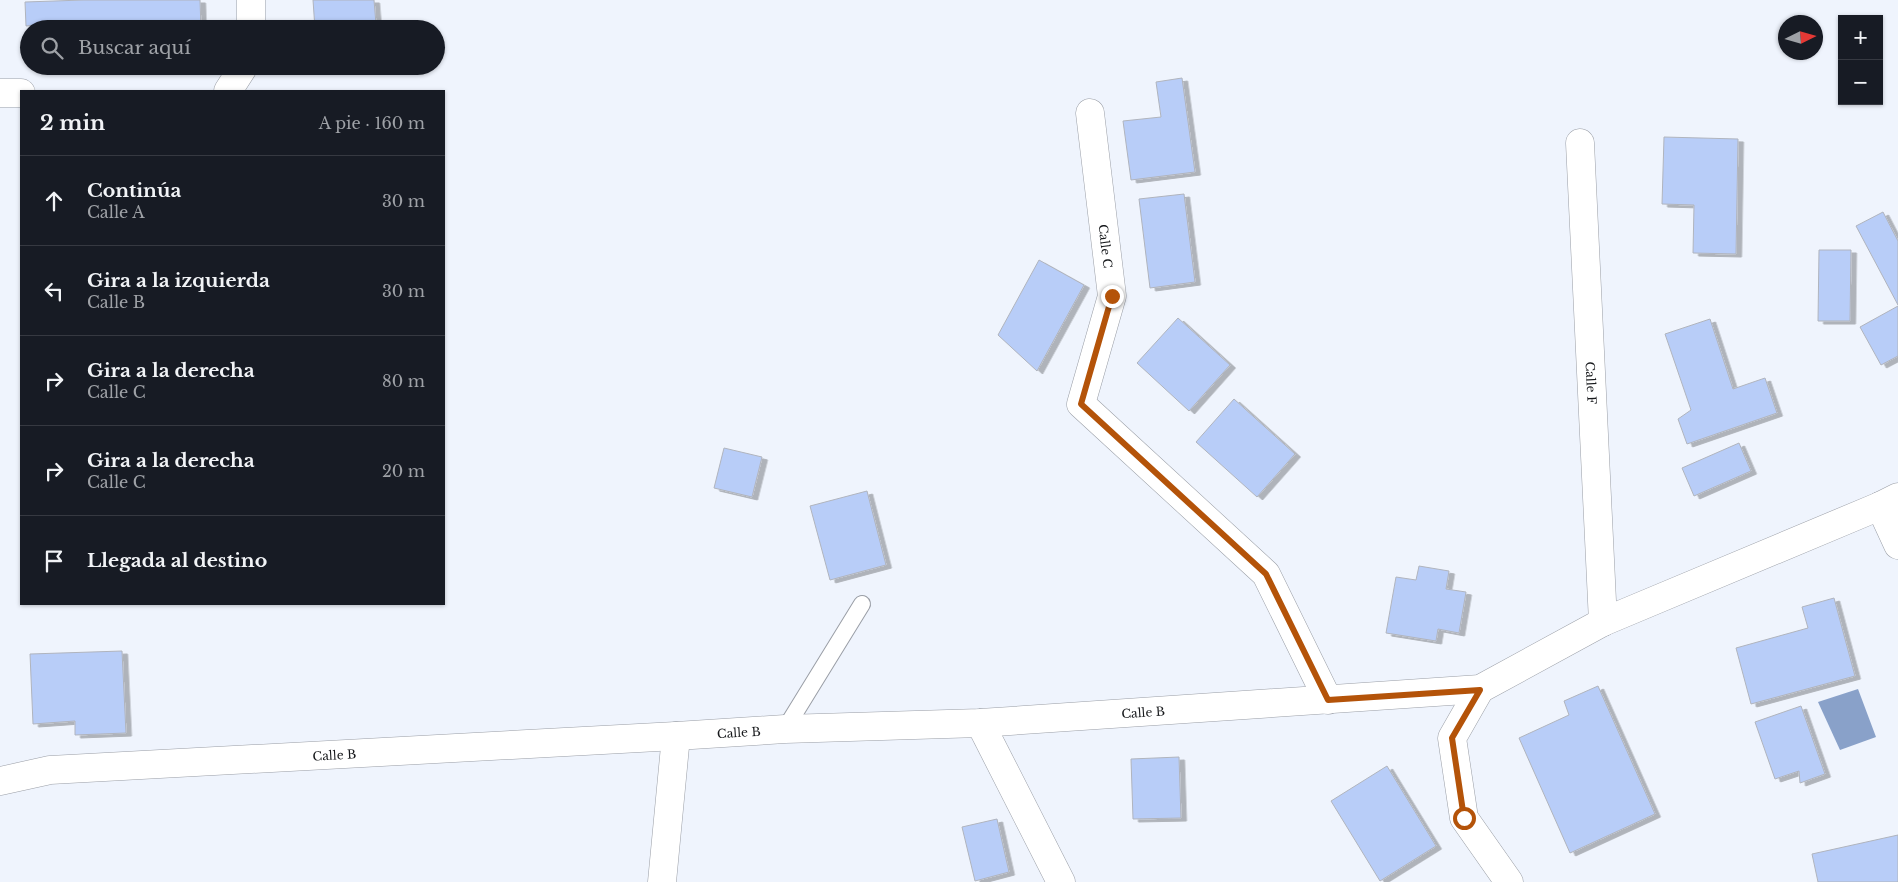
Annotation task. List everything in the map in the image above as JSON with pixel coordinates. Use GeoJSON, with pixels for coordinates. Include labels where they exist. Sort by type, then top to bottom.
{"type":"FeatureCollection","features":[{"type":"Feature","properties":{"kind":"street"},"geometry":{"type":"LineString","coordinates":[[251,0],[251,20]]}},
{"type":"Feature","properties":{"kind":"street"},"geometry":{"type":"LineString","coordinates":[[229,90],[238,75]]}},
{"type":"Feature","properties":{"kind":"street"},"geometry":{"type":"LineString","coordinates":[[0,93],[20,93]]}},
{"type":"Feature","properties":{"kind":"street","name":"Calle C"},"geometry":{"type":"LineString","coordinates":[[1090,113],[1112,296],[1081,404],[1266,574],[1328,700]]}},
{"type":"Feature","properties":{"kind":"street","name":"Calle F"},"geometry":{"type":"LineString","coordinates":[[1580,143],[1603,622]]}},
{"type":"Feature","properties":{"kind":"street"},"geometry":{"type":"LineString","coordinates":[[1509,882],[1464,818],[1452,738],[1480,690],[1603,622],[1889,501],[1898,545]]}},
{"type":"Feature","properties":{"kind":"street","name":"Calle B"},"geometry":{"type":"LineString","coordinates":[[0,780],[50,770],[785,729],[980,723],[1480,690]]}},
{"type":"Feature","properties":{"kind":"street"},"geometry":{"type":"LineString","coordinates":[[980,723],[1062,882]]}},
{"type":"Feature","properties":{"kind":"street"},"geometry":{"type":"LineString","coordinates":[[662,882],[676,736]]}},
{"type":"Feature","properties":{"kind":"lane"},"geometry":{"type":"LineString","coordinates":[[785,729],[862,604]]}},
{"type":"Feature","properties":{"kind":"water"},"geometry":{"type":"Polygon","coordinates":[[[1858,689],[1876,737],[1840,750],[1818,702],[1858,689]]]}},
{"type":"Feature","properties":{"kind":"building"},"geometry":{"type":"Polygon","coordinates":[[[200,0],[201,20],[26,20],[25,2],[200,0]]]}},
{"type":"Feature","properties":{"kind":"building"},"geometry":{"type":"Polygon","coordinates":[[[313,0],[374,0],[376,20],[314,20],[313,0]]]}},
{"type":"Feature","properties":{"kind":"building"},"geometry":{"type":"Polygon","coordinates":[[[1182,78],[1195,172],[1131,180],[1123,121],[1161,117],[1156,82],[1182,78]]]}},
{"type":"Feature","properties":{"kind":"building"},"geometry":{"type":"Polygon","coordinates":[[[1664,137],[1738,139],[1736,254],[1693,253],[1694,205],[1662,204],[1664,137]]]}},
{"type":"Feature","properties":{"kind":"building"},"geometry":{"type":"Polygon","coordinates":[[[1184,194],[1195,282],[1150,288],[1139,199],[1184,194]]]}},
{"type":"Feature","properties":{"kind":"building"},"geometry":{"type":"Polygon","coordinates":[[[1883,212],[1898,241],[1898,305],[1856,226],[1883,212]]]}},
{"type":"Feature","properties":{"kind":"building"},"geometry":{"type":"Polygon","coordinates":[[[1819,250],[1851,250],[1850,321],[1818,321],[1819,250]]]}},
{"type":"Feature","properties":{"kind":"building"},"geometry":{"type":"Polygon","coordinates":[[[1039,260],[1084,285],[1037,371],[998,335],[1039,260]]]}},
{"type":"Feature","properties":{"kind":"building"},"geometry":{"type":"Polygon","coordinates":[[[1898,306],[1898,356],[1881,365],[1860,327],[1898,306]]]}},
{"type":"Feature","properties":{"kind":"building"},"geometry":{"type":"Polygon","coordinates":[[[1178,318],[1230,365],[1189,411],[1137,363],[1178,318]]]}},
{"type":"Feature","properties":{"kind":"building"},"geometry":{"type":"Polygon","coordinates":[[[1710,319],[1733,389],[1765,378],[1777,413],[1687,444],[1678,419],[1691,410],[1665,334],[1710,319]]]}},
{"type":"Feature","properties":{"kind":"building"},"geometry":{"type":"Polygon","coordinates":[[[1234,399],[1295,454],[1257,497],[1196,442],[1234,399]]]}},
{"type":"Feature","properties":{"kind":"building"},"geometry":{"type":"Polygon","coordinates":[[[1739,443],[1751,471],[1694,496],[1682,468],[1739,443]]]}},
{"type":"Feature","properties":{"kind":"building"},"geometry":{"type":"Polygon","coordinates":[[[724,448],[762,457],[752,497],[714,488],[724,448]]]}},
{"type":"Feature","properties":{"kind":"building"},"geometry":{"type":"Polygon","coordinates":[[[867,491],[886,565],[830,580],[810,506],[867,491]]]}},
{"type":"Feature","properties":{"kind":"building"},"geometry":{"type":"Polygon","coordinates":[[[1419,566],[1449,571],[1446,589],[1466,592],[1459,633],[1438,629],[1436,641],[1386,633],[1396,577],[1416,580],[1419,566]]]}},
{"type":"Feature","properties":{"kind":"building"},"geometry":{"type":"Polygon","coordinates":[[[1834,598],[1855,676],[1751,704],[1736,648],[1808,628],[1802,607],[1834,598]]]}},
{"type":"Feature","properties":{"kind":"building"},"geometry":{"type":"Polygon","coordinates":[[[122,651],[126,733],[75,735],[75,721],[33,724],[30,654],[122,651]]]}},
{"type":"Feature","properties":{"kind":"building"},"geometry":{"type":"Polygon","coordinates":[[[1598,686],[1655,814],[1570,853],[1519,738],[1569,715],[1564,701],[1598,686]]]}},
{"type":"Feature","properties":{"kind":"building"},"geometry":{"type":"Polygon","coordinates":[[[1801,706],[1825,774],[1800,783],[1799,771],[1775,779],[1755,722],[1801,706]]]}},
{"type":"Feature","properties":{"kind":"building"},"geometry":{"type":"Polygon","coordinates":[[[1179,757],[1181,818],[1133,819],[1131,759],[1179,757]]]}},
{"type":"Feature","properties":{"kind":"building"},"geometry":{"type":"Polygon","coordinates":[[[1387,766],[1436,846],[1380,881],[1331,801],[1387,766]]]}},
{"type":"Feature","properties":{"kind":"building"},"geometry":{"type":"Polygon","coordinates":[[[997,819],[1009,872],[975,881],[962,827],[997,819]]]}},
{"type":"Feature","properties":{"kind":"building"},"geometry":{"type":"Polygon","coordinates":[[[1898,835],[1898,882],[1818,882],[1812,854],[1898,835]]]}},
{"type":"Feature","properties":{"kind":"route"},"geometry":{"type":"LineString","coordinates":[[1112,296],[1081,404],[1266,574],[1328,700],[1480,690],[1452,738],[1464,818]]}}]}
